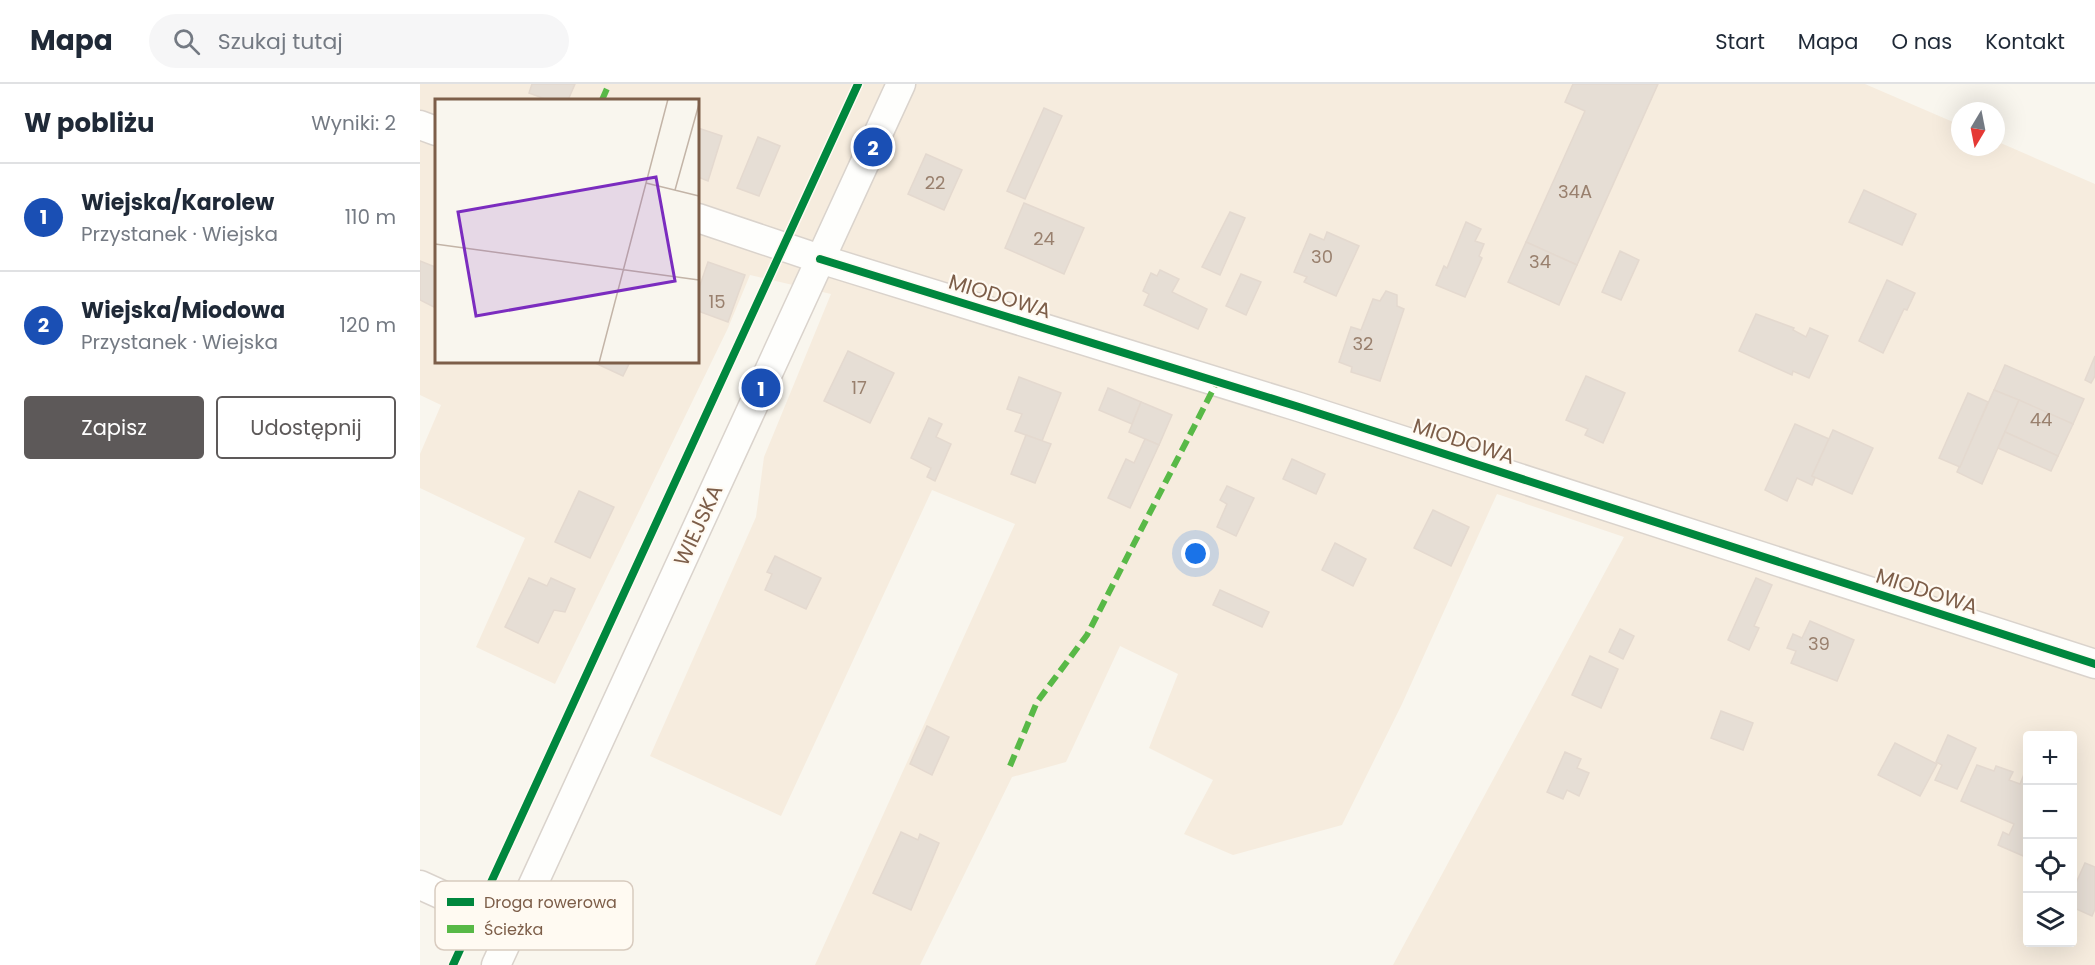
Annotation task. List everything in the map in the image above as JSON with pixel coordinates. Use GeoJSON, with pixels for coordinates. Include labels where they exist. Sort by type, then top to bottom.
{"type":"FeatureCollection","features":[{"type":"Feature","properties":{"kind":"street","name":"WIEJSKA"},"geometry":{"type":"LineString","coordinates":[[534,881],[901,84]]}},
{"type":"Feature","properties":{"kind":"street"},"geometry":{"type":"LineString","coordinates":[[420,125],[435,131]]}},
{"type":"Feature","properties":{"kind":"street","name":"MIODOWA"},"geometry":{"type":"LineString","coordinates":[[699,218],[820,259],[1299,407],[2095,664]]}},
{"type":"Feature","properties":{"kind":"street"},"geometry":{"type":"LineString","coordinates":[[420,885],[435,892]]}},
{"type":"Feature","properties":{"kind":"street","name":"WIEJSKA"},"geometry":{"type":"LineString","coordinates":[[496,965],[503,950]]}},
{"type":"Feature","properties":{"kind":"shaded area"},"geometry":{"type":"Polygon","coordinates":[[[420,84],[1865,84],[1951,121],[1951,156],[2005,156],[2005,145],[2095,184],[2095,965],[1393,965],[1624,537],[1497,494],[1402,704],[1342,825],[1233,855],[1184,834],[1213,780],[1149,748],[1178,674],[1120,646],[1066,762],[1012,777],[920,965],[815,965],[1015,524],[932,490],[781,816],[650,756],[756,517],[764,457],[831,294],[750,275],[728,328],[555,684],[476,647],[525,538],[420,488],[420,454],[441,405],[420,395],[420,84]]]}},
{"type":"Feature","properties":{"kind":"building"},"geometry":{"type":"Polygon","coordinates":[[[532,84],[575,84],[568,99],[545,99],[529,93],[532,84]]]}},
{"type":"Feature","properties":{"kind":"building"},"geometry":{"type":"Polygon","coordinates":[[[1573,84],[1658,84],[1577,265],[1526,242],[1585,111],[1565,102],[1573,84]]]}},
{"type":"Feature","properties":{"kind":"building"},"geometry":{"type":"Polygon","coordinates":[[[1044,108],[1062,116],[1025,199],[1007,191],[1044,108]]]}},
{"type":"Feature","properties":{"kind":"building"},"geometry":{"type":"Polygon","coordinates":[[[699,128],[722,136],[708,181],[699,177],[699,128]]]}},
{"type":"Feature","properties":{"kind":"building"},"geometry":{"type":"Polygon","coordinates":[[[758,137],[780,146],[759,196],[737,188],[758,137]]]}},
{"type":"Feature","properties":{"kind":"building"},"geometry":{"type":"Polygon","coordinates":[[[926,154],[962,170],[944,210],[908,194],[926,154]]]}},
{"type":"Feature","properties":{"kind":"building"},"geometry":{"type":"Polygon","coordinates":[[[1864,190],[1916,214],[1902,245],[1849,222],[1864,190]]]}},
{"type":"Feature","properties":{"kind":"building"},"geometry":{"type":"Polygon","coordinates":[[[1024,203],[1084,228],[1064,274],[1005,248],[1024,203]]]}},
{"type":"Feature","properties":{"kind":"building"},"geometry":{"type":"Polygon","coordinates":[[[1230,212],[1245,218],[1220,275],[1202,267],[1230,212]]]}},
{"type":"Feature","properties":{"kind":"building"},"geometry":{"type":"Polygon","coordinates":[[[1466,222],[1481,229],[1475,241],[1484,244],[1479,256],[1482,258],[1465,297],[1436,285],[1444,266],[1447,268],[1466,222]]]}},
{"type":"Feature","properties":{"kind":"building"},"geometry":{"type":"Polygon","coordinates":[[[1327,232],[1359,246],[1336,296],[1304,282],[1307,277],[1294,272],[1310,234],[1324,240],[1327,232]]]}},
{"type":"Feature","properties":{"kind":"building"},"geometry":{"type":"Polygon","coordinates":[[[1526,242],[1577,265],[1559,305],[1508,282],[1526,242]]]}},
{"type":"Feature","properties":{"kind":"building"},"geometry":{"type":"Polygon","coordinates":[[[1620,251],[1639,260],[1621,300],[1602,292],[1620,251]]]}},
{"type":"Feature","properties":{"kind":"building"},"geometry":{"type":"Polygon","coordinates":[[[420,261],[435,267],[435,308],[420,300],[420,261]]]}},
{"type":"Feature","properties":{"kind":"building"},"geometry":{"type":"Polygon","coordinates":[[[708,262],[745,275],[728,322],[699,311],[699,288],[708,262]]]}},
{"type":"Feature","properties":{"kind":"building"},"geometry":{"type":"Polygon","coordinates":[[[1160,270],[1179,279],[1172,292],[1207,309],[1198,329],[1144,305],[1149,294],[1143,291],[1151,273],[1157,276],[1160,270]]]}},
{"type":"Feature","properties":{"kind":"building"},"geometry":{"type":"Polygon","coordinates":[[[1241,274],[1261,282],[1246,315],[1226,306],[1241,274]]]}},
{"type":"Feature","properties":{"kind":"building"},"geometry":{"type":"Polygon","coordinates":[[[1887,280],[1915,293],[1907,310],[1904,309],[1883,353],[1859,341],[1887,280]]]}},
{"type":"Feature","properties":{"kind":"building"},"geometry":{"type":"Polygon","coordinates":[[[1386,291],[1397,295],[1397,306],[1404,309],[1380,381],[1351,372],[1352,367],[1339,362],[1351,327],[1361,330],[1373,299],[1380,301],[1386,291]]]}},
{"type":"Feature","properties":{"kind":"building"},"geometry":{"type":"Polygon","coordinates":[[[1756,314],[1794,328],[1793,330],[1806,337],[1810,328],[1828,336],[1809,378],[1793,371],[1792,375],[1739,351],[1756,314]]]}},
{"type":"Feature","properties":{"kind":"building"},"geometry":{"type":"Polygon","coordinates":[[[848,351],[894,373],[870,423],[824,401],[848,351]]]}},
{"type":"Feature","properties":{"kind":"building"},"geometry":{"type":"Polygon","coordinates":[[[2095,356],[2095,376],[2091,383],[2085,380],[2095,356]]]}},
{"type":"Feature","properties":{"kind":"building"},"geometry":{"type":"Polygon","coordinates":[[[595,363],[630,363],[623,376],[595,363]]]}},
{"type":"Feature","properties":{"kind":"building"},"geometry":{"type":"Polygon","coordinates":[[[2005,365],[2084,399],[2073,424],[1994,390],[2005,365]]]}},
{"type":"Feature","properties":{"kind":"building"},"geometry":{"type":"Polygon","coordinates":[[[1586,376],[1625,393],[1603,443],[1585,435],[1588,429],[1566,420],[1586,376]]]}},
{"type":"Feature","properties":{"kind":"building"},"geometry":{"type":"Polygon","coordinates":[[[1019,377],[1061,393],[1042,441],[1015,431],[1022,414],[1007,409],[1019,377]]]}},
{"type":"Feature","properties":{"kind":"building"},"geometry":{"type":"Polygon","coordinates":[[[1108,388],[1141,402],[1132,424],[1099,410],[1108,388]]]}},
{"type":"Feature","properties":{"kind":"building"},"geometry":{"type":"Polygon","coordinates":[[[1994,390],[2019,400],[1982,484],[1957,472],[1994,390]]]}},
{"type":"Feature","properties":{"kind":"building"},"geometry":{"type":"Polygon","coordinates":[[[1968,393],[1988,402],[1960,467],[1939,458],[1968,393]]]}},
{"type":"Feature","properties":{"kind":"building"},"geometry":{"type":"Polygon","coordinates":[[[2019,400],[2073,424],[2058,456],[2005,432],[2019,400]]]}},
{"type":"Feature","properties":{"kind":"building"},"geometry":{"type":"Polygon","coordinates":[[[1141,402],[1172,415],[1159,445],[1129,432],[1141,402]]]}},
{"type":"Feature","properties":{"kind":"building"},"geometry":{"type":"Polygon","coordinates":[[[929,418],[942,424],[936,437],[951,444],[935,481],[927,477],[931,468],[911,458],[929,418]]]}},
{"type":"Feature","properties":{"kind":"building"},"geometry":{"type":"Polygon","coordinates":[[[1795,424],[1829,439],[1812,476],[1815,478],[1812,485],[1797,478],[1787,501],[1765,490],[1795,424]]]}},
{"type":"Feature","properties":{"kind":"building"},"geometry":{"type":"Polygon","coordinates":[[[1833,430],[1873,448],[1852,494],[1812,476],[1833,430]]]}},
{"type":"Feature","properties":{"kind":"building"},"geometry":{"type":"Polygon","coordinates":[[[2005,432],[2058,456],[2051,471],[1998,448],[2005,432]]]}},
{"type":"Feature","properties":{"kind":"building"},"geometry":{"type":"Polygon","coordinates":[[[1026,435],[1051,444],[1035,483],[1011,474],[1026,435]]]}},
{"type":"Feature","properties":{"kind":"building"},"geometry":{"type":"Polygon","coordinates":[[[1145,439],[1159,445],[1130,508],[1108,498],[1126,459],[1134,463],[1145,439]]]}},
{"type":"Feature","properties":{"kind":"building"},"geometry":{"type":"Polygon","coordinates":[[[1292,459],[1325,474],[1316,494],[1283,479],[1292,459]]]}},
{"type":"Feature","properties":{"kind":"building"},"geometry":{"type":"Polygon","coordinates":[[[1227,486],[1254,498],[1236,536],[1217,527],[1227,504],[1220,500],[1227,486]]]}},
{"type":"Feature","properties":{"kind":"building"},"geometry":{"type":"Polygon","coordinates":[[[579,491],[614,507],[590,558],[555,542],[579,491]]]}},
{"type":"Feature","properties":{"kind":"building"},"geometry":{"type":"Polygon","coordinates":[[[1433,510],[1469,527],[1451,566],[1414,548],[1433,510]]]}},
{"type":"Feature","properties":{"kind":"building"},"geometry":{"type":"Polygon","coordinates":[[[1335,543],[1366,559],[1353,586],[1322,570],[1335,543]]]}},
{"type":"Feature","properties":{"kind":"building"},"geometry":{"type":"Polygon","coordinates":[[[775,556],[821,578],[806,609],[765,590],[772,574],[767,572],[775,556]]]}},
{"type":"Feature","properties":{"kind":"building"},"geometry":{"type":"Polygon","coordinates":[[[529,578],[547,586],[551,578],[575,589],[565,612],[554,610],[538,643],[505,627],[529,578]]]}},
{"type":"Feature","properties":{"kind":"building"},"geometry":{"type":"Polygon","coordinates":[[[1756,578],[1772,585],[1754,626],[1759,628],[1749,650],[1728,640],[1756,578]]]}},
{"type":"Feature","properties":{"kind":"building"},"geometry":{"type":"Polygon","coordinates":[[[1220,590],[1269,612],[1262,627],[1213,605],[1220,590]]]}},
{"type":"Feature","properties":{"kind":"building"},"geometry":{"type":"Polygon","coordinates":[[[1810,621],[1854,640],[1837,681],[1791,663],[1796,651],[1787,648],[1793,634],[1802,638],[1810,621]]]}},
{"type":"Feature","properties":{"kind":"building"},"geometry":{"type":"Polygon","coordinates":[[[1620,629],[1634,636],[1623,659],[1609,652],[1620,629]]]}},
{"type":"Feature","properties":{"kind":"building"},"geometry":{"type":"Polygon","coordinates":[[[1590,656],[1618,669],[1601,708],[1572,695],[1590,656]]]}},
{"type":"Feature","properties":{"kind":"building"},"geometry":{"type":"Polygon","coordinates":[[[1721,711],[1753,723],[1743,750],[1711,738],[1721,711]]]}},
{"type":"Feature","properties":{"kind":"building"},"geometry":{"type":"Polygon","coordinates":[[[927,726],[949,737],[932,775],[910,764],[927,726]]]}},
{"type":"Feature","properties":{"kind":"building"},"geometry":{"type":"Polygon","coordinates":[[[1948,735],[1976,748],[1957,789],[1935,780],[1942,765],[1936,762],[1948,735]]]}},
{"type":"Feature","properties":{"kind":"building"},"geometry":{"type":"Polygon","coordinates":[[[1895,743],[1937,764],[1920,796],[1878,775],[1895,743]]]}},
{"type":"Feature","properties":{"kind":"building"},"geometry":{"type":"Polygon","coordinates":[[[1565,752],[1581,759],[1577,768],[1589,773],[1579,796],[1567,790],[1563,799],[1547,792],[1565,752]]]}},
{"type":"Feature","properties":{"kind":"building"},"geometry":{"type":"Polygon","coordinates":[[[1977,765],[1994,771],[1996,766],[2013,772],[2009,780],[2020,784],[2023,777],[2023,856],[1998,845],[2003,832],[2009,835],[2014,824],[1961,801],[1977,765]]]}},
{"type":"Feature","properties":{"kind":"building"},"geometry":{"type":"Polygon","coordinates":[[[901,832],[918,840],[920,834],[939,843],[911,910],[873,893],[901,832]]]}},
{"type":"Feature","properties":{"kind":"building"},"geometry":{"type":"Polygon","coordinates":[[[2085,863],[2095,867],[2095,909],[2092,916],[2077,909],[2077,881],[2085,863]]]}},
{"type":"Feature","properties":{"kind":"marked path"},"geometry":{"type":"LineString","coordinates":[[602,99],[609,84]]}},
{"type":"Feature","properties":{"kind":"marked path"},"geometry":{"type":"LineString","coordinates":[[1010,766],[1037,702],[1087,635],[1217,382]]}},
{"type":"Feature","properties":{"kind":"cycle path"},"geometry":{"type":"LineString","coordinates":[[492,881],[858,84]]}},
{"type":"Feature","properties":{"kind":"cycle path"},"geometry":{"type":"LineString","coordinates":[[820,259],[1299,407],[2095,664]]}},
{"type":"Feature","properties":{"kind":"cycle path"},"geometry":{"type":"LineString","coordinates":[[453,965],[460,950]]}},
{"type":"Feature","properties":{"kind":"place","name":"Wiejska/Miodowa"},"geometry":{"type":"Point","coordinates":[873,147]}},
{"type":"Feature","properties":{"kind":"place","name":"Wiejska/Karolew"},"geometry":{"type":"Point","coordinates":[761,388]}}]}
